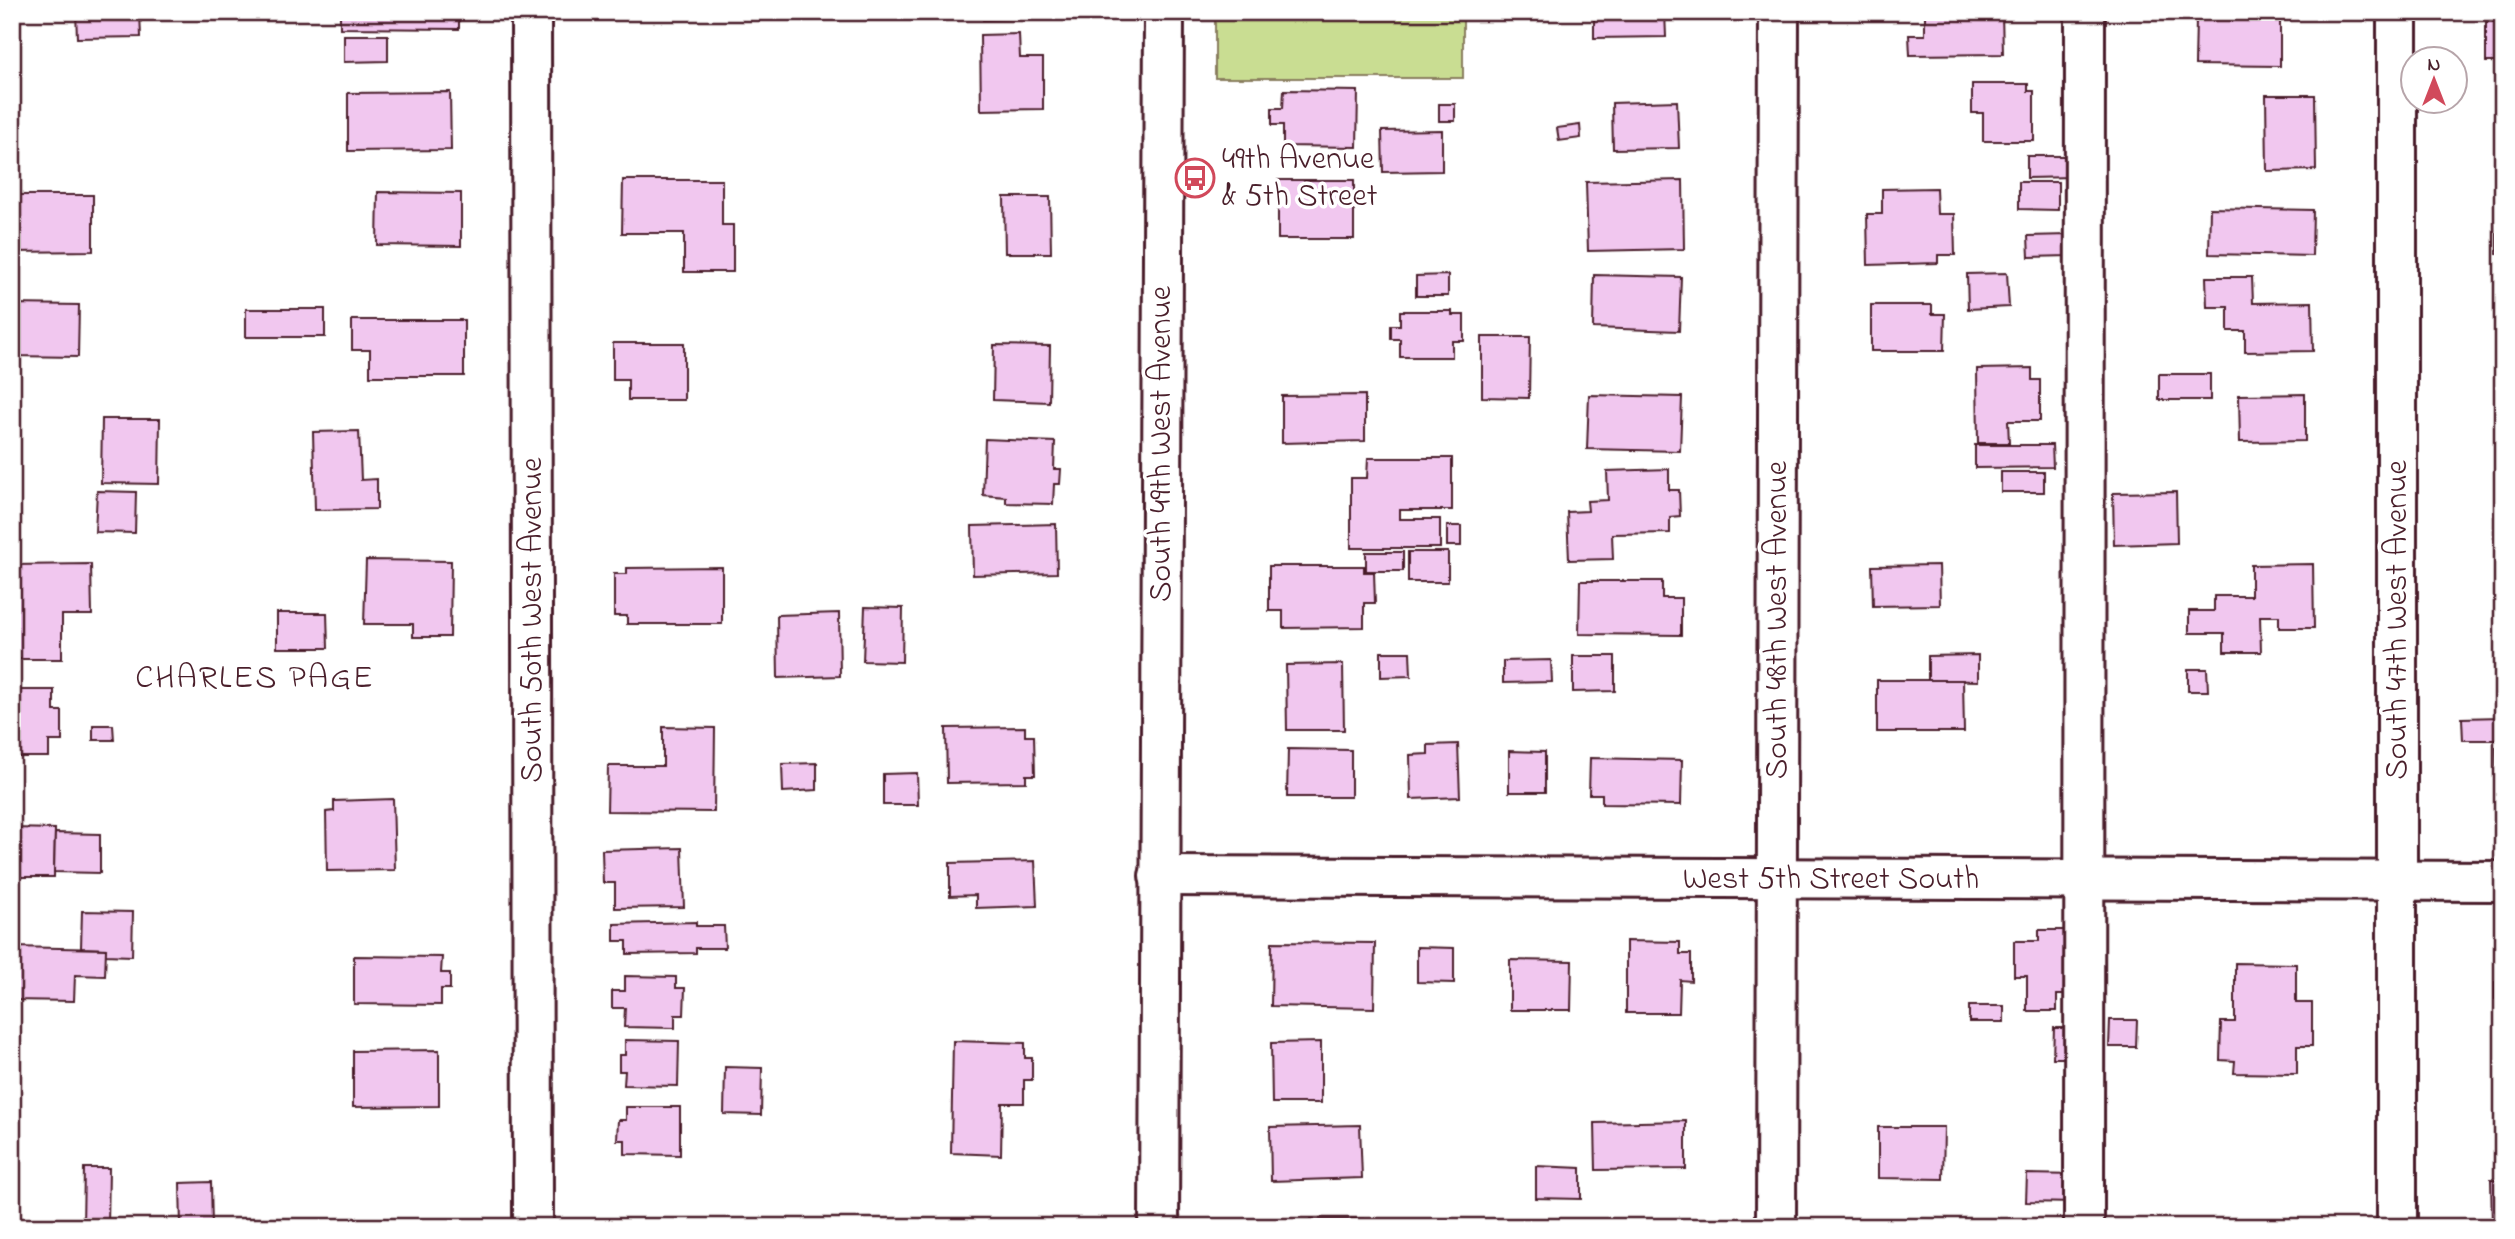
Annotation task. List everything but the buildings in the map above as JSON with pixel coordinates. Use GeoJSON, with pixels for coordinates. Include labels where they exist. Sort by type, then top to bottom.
{"type":"FeatureCollection","features":[{"type":"Feature","properties":{"kind":"street","name":"South 50th West Avenue"},"geometry":{"type":"LineString","coordinates":[[531,12],[534,1227]]}},
{"type":"Feature","properties":{"kind":"street","name":"South 49th West Avenue"},"geometry":{"type":"LineString","coordinates":[[1158,1227],[1164,12]]}},
{"type":"Feature","properties":{"kind":"street","name":"South 48th West Avenue"},"geometry":{"type":"LineString","coordinates":[[1776,1227],[1779,12]]}},
{"type":"Feature","properties":{"kind":"street"},"geometry":{"type":"LineString","coordinates":[[2084,1227],[2085,12]]}},
{"type":"Feature","properties":{"kind":"street","name":"South 47th West Avenue"},"geometry":{"type":"LineString","coordinates":[[2397,12],[2397,1227]]}},
{"type":"Feature","properties":{"kind":"street","name":"West 5th Street South"},"geometry":{"type":"LineString","coordinates":[[1158,876],[2503,881]]}},
{"type":"Feature","properties":{"kind":"green space"},"geometry":{"type":"Polygon","coordinates":[[[1215,12],[1463,12],[1463,78],[1215,78],[1215,12]]]}},
{"type":"Feature","properties":{"kind":"place","name":"49th Avenue & 5th Street"},"geometry":{"type":"Point","coordinates":[1195,178]}},
{"type":"Feature","properties":{"kind":"district","name":"CHARLES PAGE"},"geometry":{"type":"Point","coordinates":[255,679]}}]}
